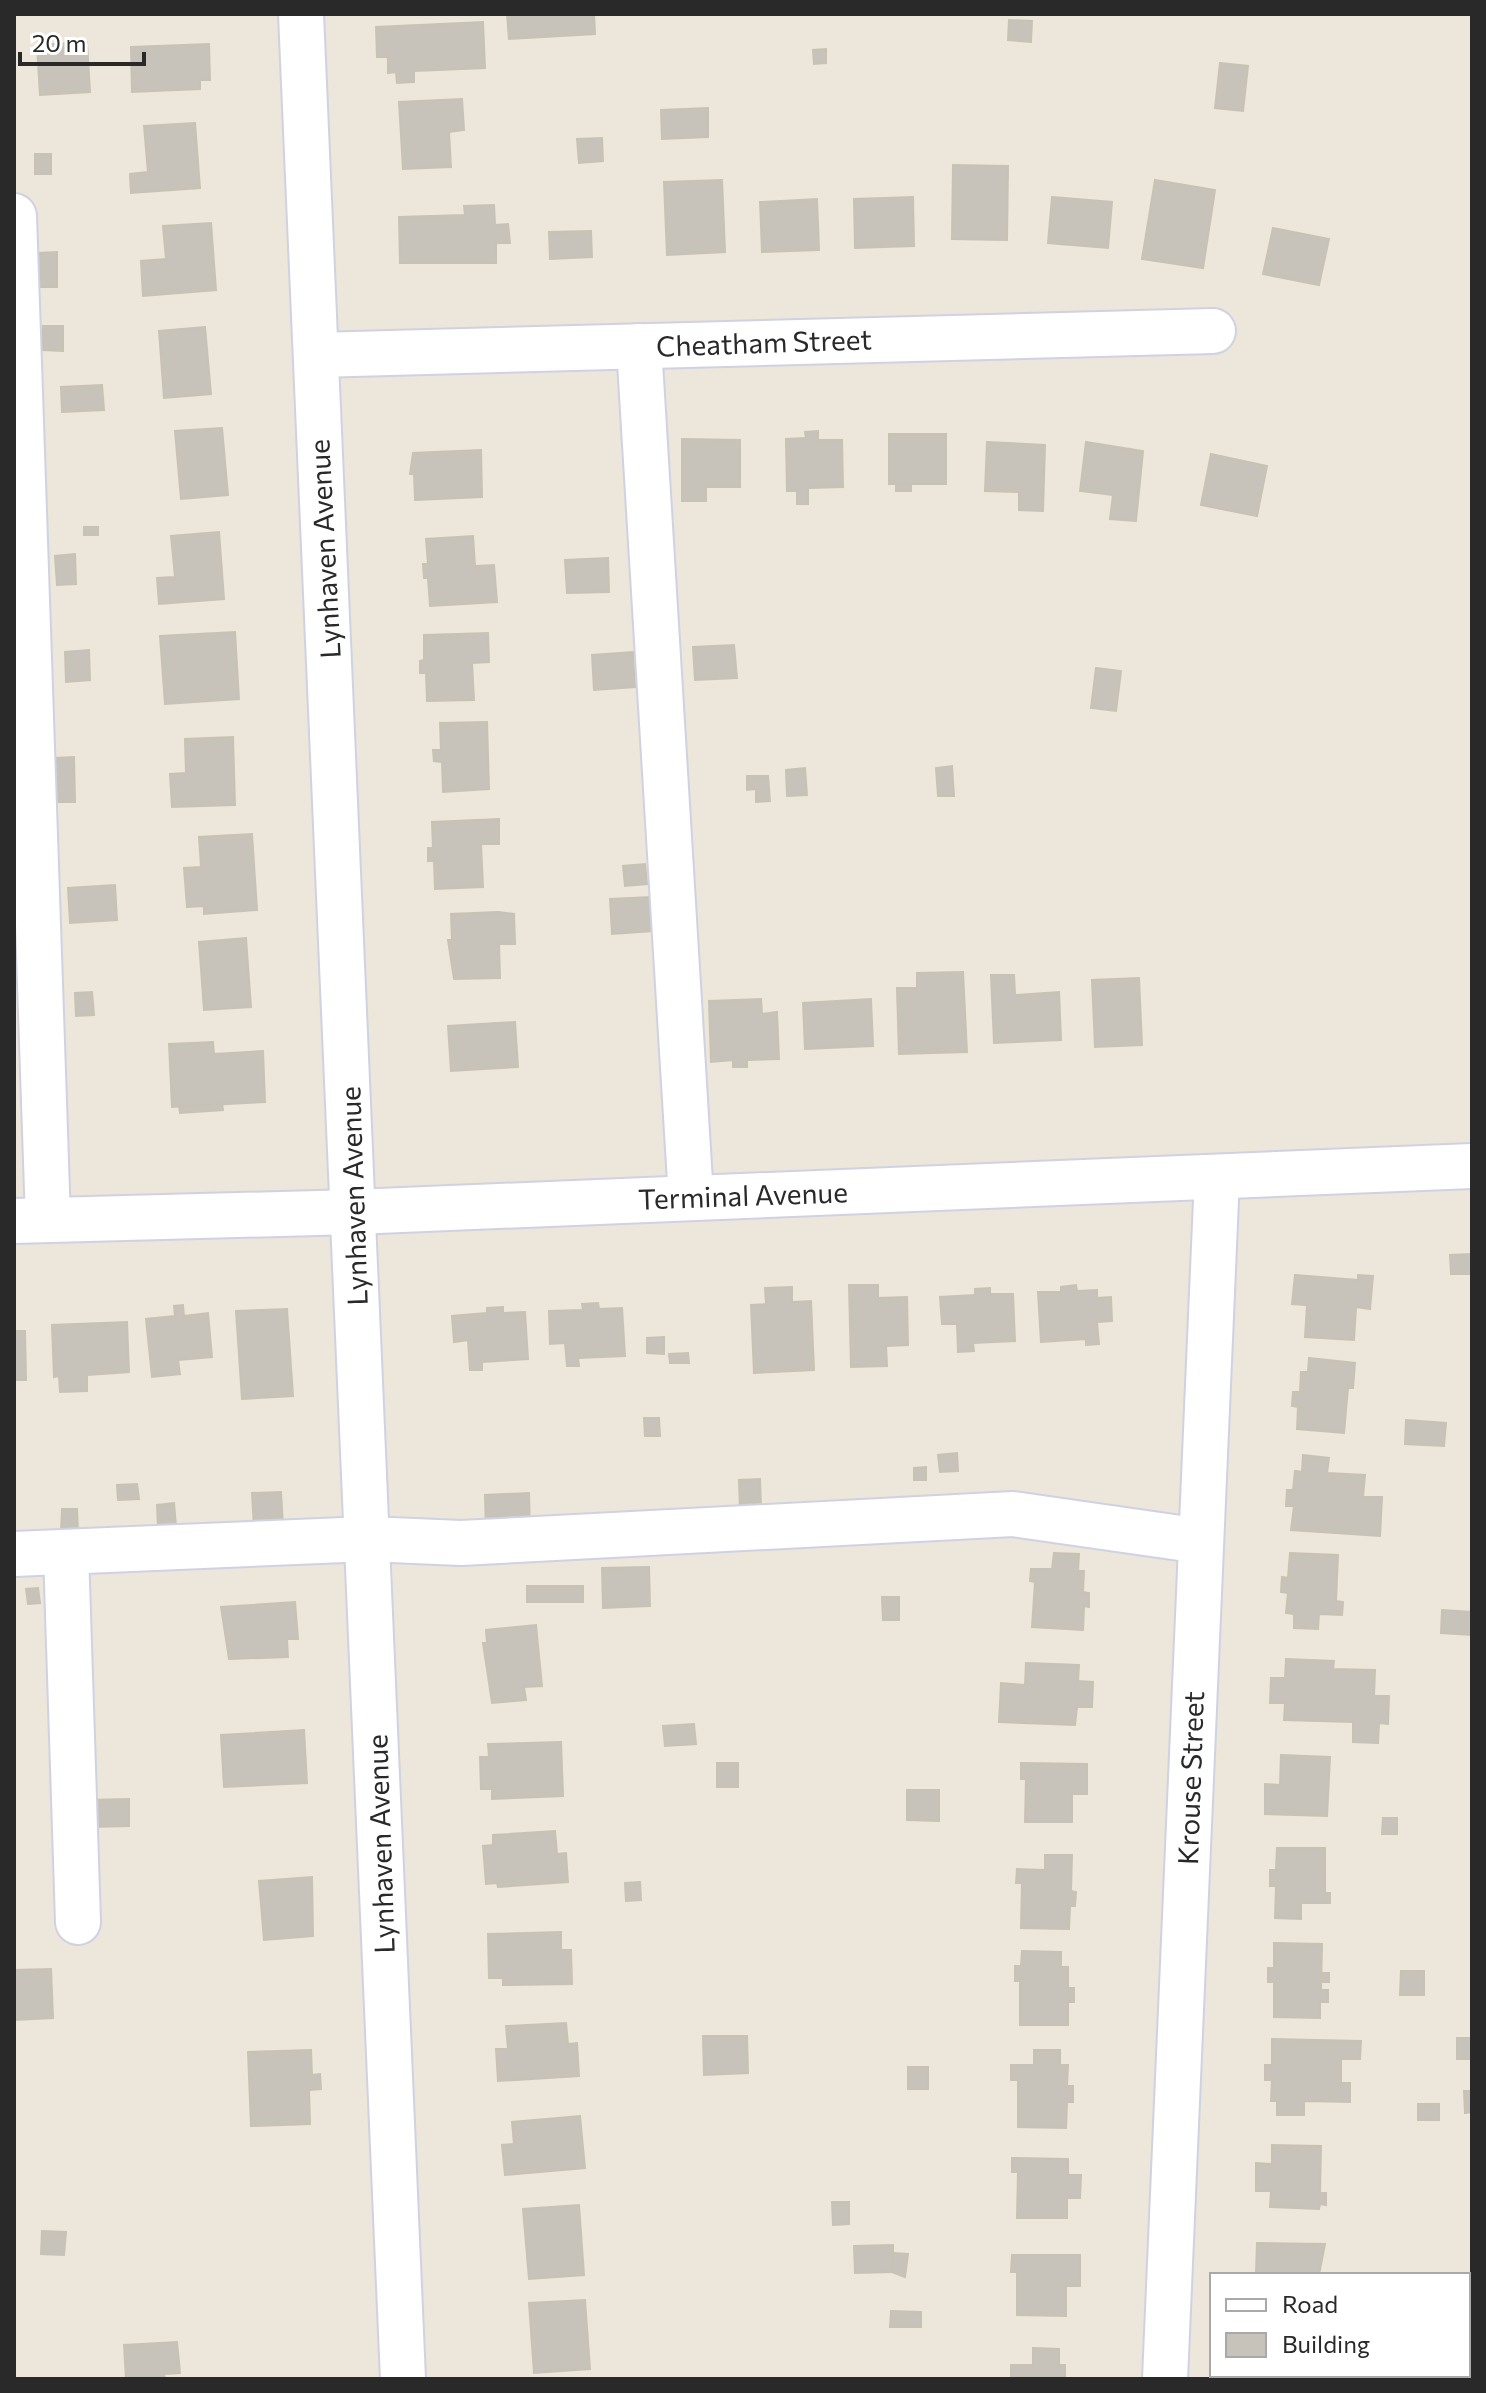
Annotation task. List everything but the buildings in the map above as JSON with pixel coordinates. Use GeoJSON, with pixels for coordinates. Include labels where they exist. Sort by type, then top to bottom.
{"type":"FeatureCollection","features":[{"type":"Feature","properties":{"kind":"street","name":"Lynhaven Avenue"},"geometry":{"type":"LineString","coordinates":[[301,14],[403,2379]]}},
{"type":"Feature","properties":{"kind":"street"},"geometry":{"type":"LineString","coordinates":[[14,216],[31,1221]]}},
{"type":"Feature","properties":{"kind":"street","name":"Cheatham Street"},"geometry":{"type":"LineString","coordinates":[[316,355],[1213,331]]}},
{"type":"Feature","properties":{"kind":"street"},"geometry":{"type":"LineString","coordinates":[[639,346],[691,1198]]}},
{"type":"Feature","properties":{"kind":"street","name":"Terminal Avenue"},"geometry":{"type":"LineString","coordinates":[[31,1221],[354,1212],[1472,1166]]}},
{"type":"Feature","properties":{"kind":"street","name":"Krouse Street"},"geometry":{"type":"LineString","coordinates":[[1165,2379],[1217,1177]]}},
{"type":"Feature","properties":{"kind":"street"},"geometry":{"type":"LineString","coordinates":[[14,1554],[368,1539],[461,1543],[1013,1514],[1201,1541]]}},
{"type":"Feature","properties":{"kind":"street"},"geometry":{"type":"LineString","coordinates":[[66,1552],[78,1922]]}}]}
